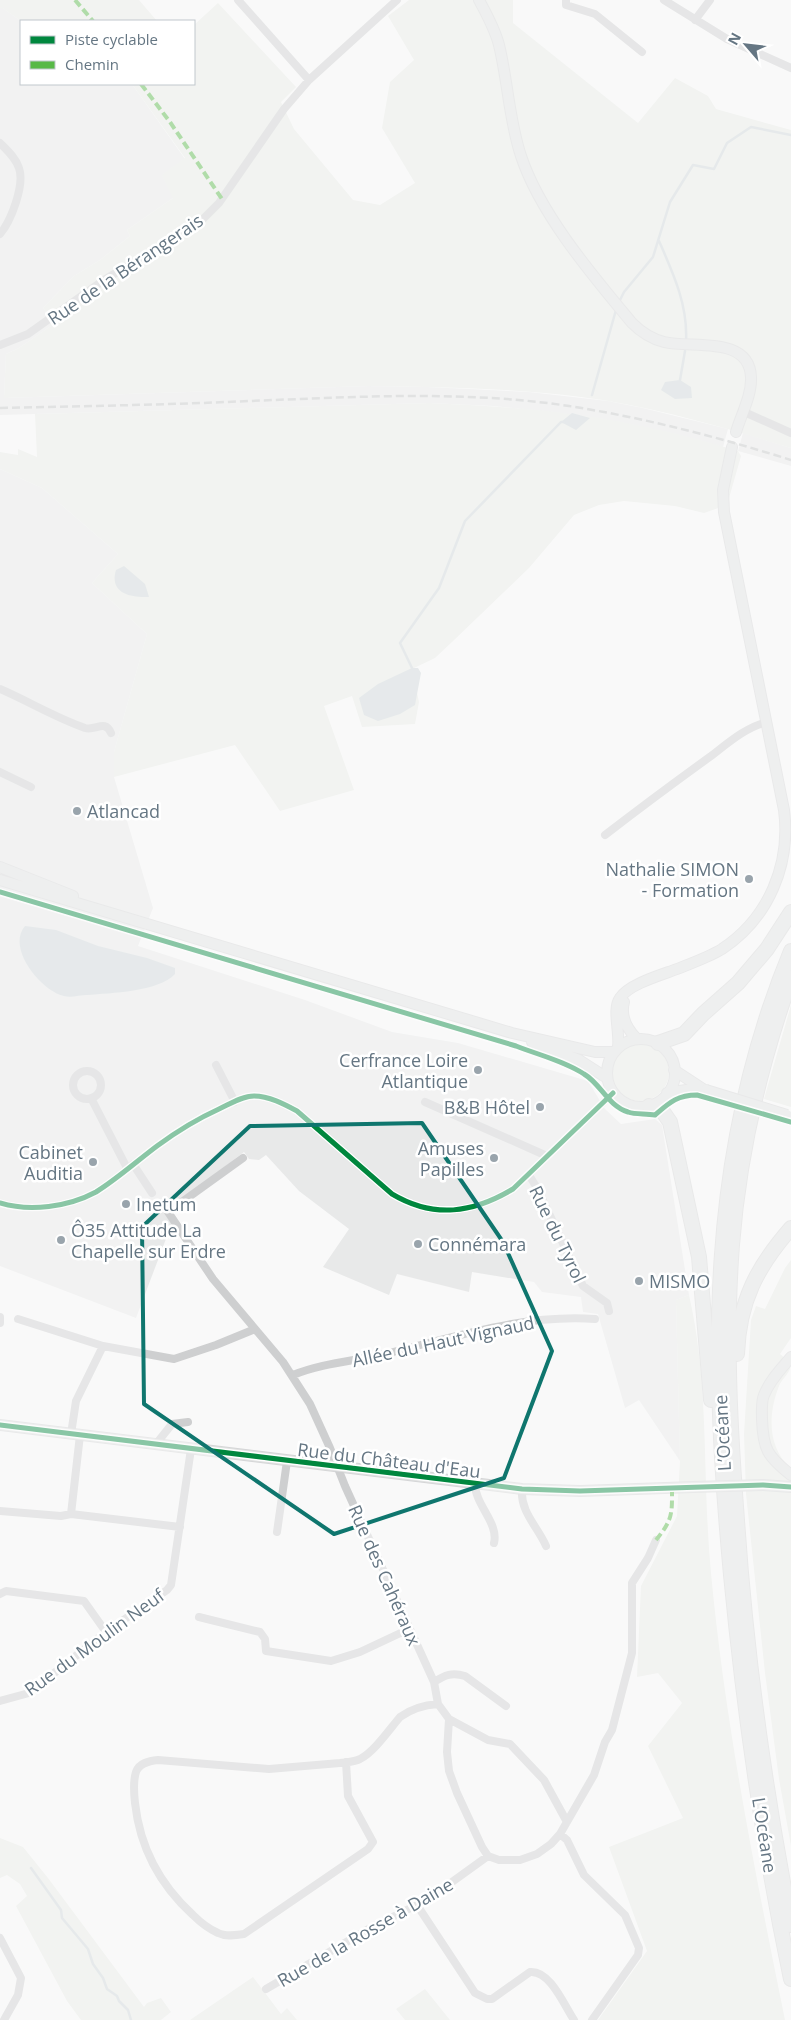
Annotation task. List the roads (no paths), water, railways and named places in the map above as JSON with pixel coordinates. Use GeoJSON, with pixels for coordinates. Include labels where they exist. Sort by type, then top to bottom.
{"type":"FeatureCollection","features":[{"type":"Feature","properties":{"kind":"highway"},"geometry":{"type":"LineString","coordinates":[[658,1043],[684,1034],[703,1014],[738,984],[767,949],[791,912]]}},
{"type":"Feature","properties":{"kind":"highway","name":"L’Océane"},"geometry":{"type":"LineString","coordinates":[[791,951],[766,1020],[748,1080],[738,1126],[728,1184],[722,1246],[719,1310],[722,1459],[732,1588],[746,1710],[772,1879],[791,1979]]}},
{"type":"Feature","properties":{"kind":"highway","name":"L’Océane"},"geometry":{"type":"LineString","coordinates":[[791,978],[773,1029],[757,1085],[738,1187],[729,1294],[730,1408],[739,1550],[749,1652],[769,1797],[791,1925]]}},
{"type":"Feature","properties":{"kind":"highway"},"geometry":{"type":"LineString","coordinates":[[649,1106],[663,1111],[670,1122],[690,1212],[701,1275],[715,1452],[722,1459]]}},
{"type":"Feature","properties":{"kind":"highway"},"geometry":{"type":"LineString","coordinates":[[730,1408],[736,1394],[738,1345],[745,1302],[762,1265],[791,1228]]}},
{"type":"Feature","properties":{"kind":"street"},"geometry":{"type":"LineString","coordinates":[[238,0],[308,80]]}},
{"type":"Feature","properties":{"kind":"street","name":"Rue de la Bérangerais"},"geometry":{"type":"LineString","coordinates":[[0,345],[28,334],[104,280],[199,223],[219,203],[284,109],[308,80],[397,0]]}},
{"type":"Feature","properties":{"kind":"street"},"geometry":{"type":"LineString","coordinates":[[479,0],[491,21],[499,47],[511,121],[522,159],[553,218],[614,301],[640,331],[665,342],[720,347],[732,350],[743,356],[748,364],[751,378],[749,392],[736,432]]}},
{"type":"Feature","properties":{"kind":"street"},"geometry":{"type":"LineString","coordinates":[[566,0],[566,4],[595,14],[642,52]]}},
{"type":"Feature","properties":{"kind":"street"},"geometry":{"type":"LineString","coordinates":[[664,0],[727,40],[791,68]]}},
{"type":"Feature","properties":{"kind":"street"},"geometry":{"type":"LineString","coordinates":[[695,20],[710,0]]}},
{"type":"Feature","properties":{"kind":"street"},"geometry":{"type":"LineString","coordinates":[[0,143],[14,159],[21,175],[12,213],[0,234]]}},
{"type":"Feature","properties":{"kind":"street"},"geometry":{"type":"LineString","coordinates":[[742,410],[791,433]]}},
{"type":"Feature","properties":{"kind":"street"},"geometry":{"type":"LineString","coordinates":[[706,1090],[686,1090],[668,1094],[649,1106],[638,1107],[627,1104],[613,1093],[607,1078],[608,1062],[616,1049],[619,1033],[616,1015],[617,1005],[621,997],[644,982],[722,949],[750,926],[772,894],[782,864],[786,825],[724,512],[723,490],[732,447]]}},
{"type":"Feature","properties":{"kind":"street"},"geometry":{"type":"LineString","coordinates":[[0,688],[87,728],[104,725],[109,728],[111,733]]}},
{"type":"Feature","properties":{"kind":"street"},"geometry":{"type":"LineString","coordinates":[[605,835],[741,734],[758,724],[767,722]]}},
{"type":"Feature","properties":{"kind":"street"},"geometry":{"type":"LineString","coordinates":[[0,772],[31,787]]}},
{"type":"Feature","properties":{"kind":"street"},"geometry":{"type":"LineString","coordinates":[[0,867],[122,916]]}},
{"type":"Feature","properties":{"kind":"street"},"geometry":{"type":"LineString","coordinates":[[0,880],[512,1033],[595,1052],[616,1049],[626,1042],[646,1039],[658,1043],[671,1058],[674,1070],[673,1083],[668,1094]]}},
{"type":"Feature","properties":{"kind":"street"},"geometry":{"type":"LineString","coordinates":[[632,989],[624,1002],[623,1011],[626,1026],[637,1039]]}},
{"type":"Feature","properties":{"kind":"street"},"geometry":{"type":"LineString","coordinates":[[512,1033],[579,1060],[607,1078]]}},
{"type":"Feature","properties":{"kind":"street"},"geometry":{"type":"LineString","coordinates":[[216,1065],[235,1102]]}},
{"type":"Feature","properties":{"kind":"street"},"geometry":{"type":"LineString","coordinates":[[674,1070],[706,1090],[789,1116]]}},
{"type":"Feature","properties":{"kind":"street"},"geometry":{"type":"LineString","coordinates":[[0,1202],[34,1208],[58,1205],[94,1193],[183,1128],[235,1102],[255,1096],[280,1102],[297,1111],[392,1194],[421,1208],[450,1210],[480,1205],[514,1189],[613,1093]]}},
{"type":"Feature","properties":{"kind":"street"},"geometry":{"type":"LineString","coordinates":[[91,1098],[130,1166],[152,1193]]}},
{"type":"Feature","properties":{"kind":"street"},"geometry":{"type":"LineString","coordinates":[[425,1102],[547,1156]]}},
{"type":"Feature","properties":{"kind":"street","name":"Rue des Cahéraux"},"geometry":{"type":"LineString","coordinates":[[243,1158],[166,1209],[213,1279],[293,1375],[314,1412],[434,1682],[438,1704],[449,1719]]}},
{"type":"Feature","properties":{"kind":"street","name":"Rue du Tyrol"},"geometry":{"type":"LineString","coordinates":[[529,1175],[537,1188],[583,1286],[607,1303],[609,1311]]}},
{"type":"Feature","properties":{"kind":"street"},"geometry":{"type":"LineString","coordinates":[[0,1317],[0,1323]]}},
{"type":"Feature","properties":{"kind":"street"},"geometry":{"type":"LineString","coordinates":[[18,1319],[103,1346],[174,1359],[255,1330]]}},
{"type":"Feature","properties":{"kind":"street","name":"Allée du Haut Vignaud"},"geometry":{"type":"LineString","coordinates":[[293,1375],[308,1369],[385,1354],[509,1324],[546,1319],[595,1319]]}},
{"type":"Feature","properties":{"kind":"street"},"geometry":{"type":"LineString","coordinates":[[71,1514],[76,1401],[103,1346]]}},
{"type":"Feature","properties":{"kind":"street"},"geometry":{"type":"LineString","coordinates":[[784,1486],[776,1464],[765,1444],[762,1426],[762,1398],[774,1376],[791,1357]]}},
{"type":"Feature","properties":{"kind":"street"},"geometry":{"type":"LineString","coordinates":[[156,1444],[172,1424],[188,1422]]}},
{"type":"Feature","properties":{"kind":"street","name":"Rue du Château d'Eau"},"geometry":{"type":"LineString","coordinates":[[0,1425],[522,1489],[580,1491],[763,1485],[784,1486]]}},
{"type":"Feature","properties":{"kind":"street","name":"Rue du Moulin Neuf"},"geometry":{"type":"LineString","coordinates":[[0,1701],[29,1693],[106,1632],[167,1590],[171,1585],[191,1449]]}},
{"type":"Feature","properties":{"kind":"street"},"geometry":{"type":"LineString","coordinates":[[277,1532],[287,1461]]}},
{"type":"Feature","properties":{"kind":"street"},"geometry":{"type":"LineString","coordinates":[[776,1464],[789,1473],[784,1486]]}},
{"type":"Feature","properties":{"kind":"street"},"geometry":{"type":"LineString","coordinates":[[475,1484],[476,1494],[496,1535],[494,1544]]}},
{"type":"Feature","properties":{"kind":"street"},"geometry":{"type":"LineString","coordinates":[[522,1489],[522,1500],[528,1518],[541,1534],[546,1546]]}},
{"type":"Feature","properties":{"kind":"street"},"geometry":{"type":"LineString","coordinates":[[0,1512],[61,1516],[71,1514],[180,1527]]}},
{"type":"Feature","properties":{"kind":"street"},"geometry":{"type":"LineString","coordinates":[[567,1822],[544,1780],[510,1744],[488,1740],[449,1719],[447,1752],[449,1771],[461,1802],[488,1856],[499,1860],[520,1860],[537,1854],[552,1844],[560,1834],[567,1822],[594,1775],[605,1742],[612,1730],[632,1653],[632,1583],[656,1540]]}},
{"type":"Feature","properties":{"kind":"street"},"geometry":{"type":"LineString","coordinates":[[0,1594],[6,1591],[84,1601],[106,1632]]}},
{"type":"Feature","properties":{"kind":"street"},"geometry":{"type":"LineString","coordinates":[[199,1617],[260,1632],[265,1639],[266,1651],[331,1661],[360,1652],[409,1629]]}},
{"type":"Feature","properties":{"kind":"street"},"geometry":{"type":"LineString","coordinates":[[434,1682],[449,1673],[459,1674],[465,1676],[506,1706]]}},
{"type":"Feature","properties":{"kind":"street"},"geometry":{"type":"LineString","coordinates":[[346,1762],[348,1796],[373,1842],[368,1849],[244,1934],[232,1936],[218,1933],[201,1922],[174,1898],[146,1849],[137,1822],[134,1793],[136,1773],[139,1767],[148,1761],[158,1760],[269,1769],[359,1760],[366,1755],[406,1712],[427,1705],[438,1704]]}},
{"type":"Feature","properties":{"kind":"street"},"geometry":{"type":"LineString","coordinates":[[560,1834],[567,1840],[584,1875],[624,1915],[639,1948],[638,1955],[592,2020]]}},
{"type":"Feature","properties":{"kind":"street","name":"Rue de la Rosse à Daine"},"geometry":{"type":"LineString","coordinates":[[266,1990],[372,1927],[434,1895],[488,1856]]}},
{"type":"Feature","properties":{"kind":"street"},"geometry":{"type":"LineString","coordinates":[[417,1905],[475,1993],[487,2000],[492,1999],[530,1972],[536,1971],[548,1979],[574,2020]]}},
{"type":"Feature","properties":{"kind":"street"},"geometry":{"type":"LineString","coordinates":[[0,1938],[21,1978],[18,1995],[4,2020]]}},
{"type":"Feature","properties":{"kind":"waterway"},"geometry":{"type":"LineString","coordinates":[[619,302],[624,292],[653,257],[670,202],[693,165],[714,169],[727,143],[751,127],[791,135]]}},
{"type":"Feature","properties":{"kind":"waterway"},"geometry":{"type":"LineString","coordinates":[[659,241],[682,302],[685,315],[686,341]]}},
{"type":"Feature","properties":{"kind":"waterway"},"geometry":{"type":"LineString","coordinates":[[592,395],[616,310]]}},
{"type":"Feature","properties":{"kind":"waterway"},"geometry":{"type":"LineString","coordinates":[[680,380],[685,351]]}},
{"type":"Feature","properties":{"kind":"waterway"},"geometry":{"type":"LineString","coordinates":[[412,668],[400,643],[439,588],[465,521],[561,422],[564,422]]}},
{"type":"Feature","properties":{"kind":"waterway"},"geometry":{"type":"LineString","coordinates":[[31,1868],[61,1910],[62,1918],[88,1949],[93,1964],[103,1978],[107,1989],[117,1996],[119,2001],[128,2010],[131,2020]]}},
{"type":"Feature","properties":{"kind":"railway"},"geometry":{"type":"LineString","coordinates":[[0,408],[409,396],[489,398],[569,406],[625,416],[709,436],[791,460]]}},
{"type":"Feature","properties":{"kind":"place","name":"Atlancad"},"geometry":{"type":"Point","coordinates":[77,811]}},
{"type":"Feature","properties":{"kind":"place","name":"Nathalie SIMON - Formation"},"geometry":{"type":"Point","coordinates":[749,879]}},
{"type":"Feature","properties":{"kind":"place","name":"Cerfrance Loire Atlantique"},"geometry":{"type":"Point","coordinates":[478,1070]}},
{"type":"Feature","properties":{"kind":"place","name":"B&B Hôtel"},"geometry":{"type":"Point","coordinates":[540,1107]}},
{"type":"Feature","properties":{"kind":"place","name":"Amuses Papilles"},"geometry":{"type":"Point","coordinates":[494,1158]}},
{"type":"Feature","properties":{"kind":"place","name":"Cabinet Auditia"},"geometry":{"type":"Point","coordinates":[93,1162]}},
{"type":"Feature","properties":{"kind":"place","name":"Inetum"},"geometry":{"type":"Point","coordinates":[126,1204]}},
{"type":"Feature","properties":{"kind":"place","name":"Ô35 Attitude La Chapelle sur Erdre"},"geometry":{"type":"Point","coordinates":[61,1240]}},
{"type":"Feature","properties":{"kind":"place","name":"Connémara"},"geometry":{"type":"Point","coordinates":[418,1244]}},
{"type":"Feature","properties":{"kind":"place","name":"MISMO"},"geometry":{"type":"Point","coordinates":[639,1281]}}]}
